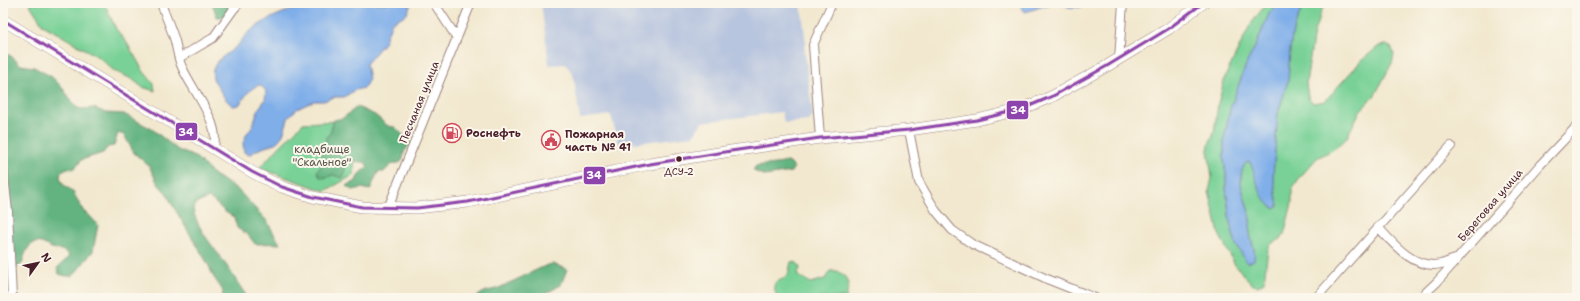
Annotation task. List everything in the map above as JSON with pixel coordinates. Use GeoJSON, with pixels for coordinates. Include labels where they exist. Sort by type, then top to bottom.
{"type":"FeatureCollection","features":[{"type":"Feature","properties":{"kind":"street"},"geometry":{"type":"LineString","coordinates":[[161,3],[175,41],[181,66],[189,84],[210,117],[216,140],[213,148]]}},
{"type":"Feature","properties":{"kind":"street"},"geometry":{"type":"LineString","coordinates":[[179,58],[213,38],[239,3]]}},
{"type":"Feature","properties":{"kind":"street"},"geometry":{"type":"LineString","coordinates":[[434,3],[457,38]]}},
{"type":"Feature","properties":{"kind":"street","name":"Песчаная улица"},"geometry":{"type":"LineString","coordinates":[[388,208],[471,3]]}},
{"type":"Feature","properties":{"kind":"street"},"geometry":{"type":"LineString","coordinates":[[820,138],[813,45],[832,3]]}},
{"type":"Feature","properties":{"kind":"street"},"geometry":{"type":"LineString","coordinates":[[1119,59],[1123,3]]}},
{"type":"Feature","properties":{"kind":"street"},"geometry":{"type":"LineString","coordinates":[[3,20],[252,172],[282,186],[313,197],[362,207],[417,208],[468,202],[650,164],[820,138],[909,130],[977,120],[1022,109],[1053,96],[1119,59],[1168,29],[1203,3]]}},
{"type":"Feature","properties":{"kind":"street","name":"Береговая улица"},"geometry":{"type":"LineString","coordinates":[[1420,298],[1437,282],[1540,165],[1577,126]]}},
{"type":"Feature","properties":{"kind":"street"},"geometry":{"type":"LineString","coordinates":[[909,130],[919,182],[936,211],[952,230],[972,244],[1047,279],[1095,298]]}},
{"type":"Feature","properties":{"kind":"street"},"geometry":{"type":"LineString","coordinates":[[1316,298],[1452,146]]}},
{"type":"Feature","properties":{"kind":"street"},"geometry":{"type":"LineString","coordinates":[[3,167],[8,212],[12,298]]}},
{"type":"Feature","properties":{"kind":"street"},"geometry":{"type":"LineString","coordinates":[[1378,227],[1390,241],[1415,261],[1427,265],[1441,264],[1458,258]]}},
{"type":"Feature","properties":{"kind":"shaded area"},"geometry":{"type":"Polygon","coordinates":[[[541,3],[801,3],[806,44],[804,45],[813,116],[809,121],[784,123],[782,112],[702,122],[693,136],[619,145],[611,115],[580,119],[573,74],[565,64],[549,65],[541,3]]]}},
{"type":"Feature","properties":{"kind":"green space"},"geometry":{"type":"Polygon","coordinates":[[[29,3],[103,3],[116,29],[127,43],[144,72],[154,84],[155,91],[142,87],[132,79],[114,71],[100,58],[43,25],[29,3]]]}},
{"type":"Feature","properties":{"kind":"green space"},"geometry":{"type":"Polygon","coordinates":[[[212,3],[232,3],[228,12],[223,17],[217,17],[212,3]]]}},
{"type":"Feature","properties":{"kind":"green space"},"geometry":{"type":"Polygon","coordinates":[[[1267,3],[1277,3],[1269,14],[1247,62],[1230,109],[1224,139],[1224,161],[1230,223],[1236,245],[1246,261],[1254,260],[1254,248],[1250,235],[1249,213],[1242,190],[1241,175],[1247,162],[1250,162],[1264,197],[1273,208],[1278,206],[1273,175],[1278,113],[1288,81],[1293,30],[1304,3],[1326,3],[1314,32],[1306,83],[1308,97],[1313,103],[1325,101],[1362,60],[1379,46],[1386,45],[1392,48],[1394,55],[1392,63],[1375,95],[1360,111],[1346,139],[1334,149],[1317,158],[1300,177],[1292,189],[1292,203],[1283,237],[1271,244],[1268,249],[1264,282],[1258,286],[1253,285],[1235,265],[1219,234],[1209,191],[1212,178],[1208,150],[1214,133],[1218,104],[1225,77],[1250,25],[1267,3]]]}},
{"type":"Feature","properties":{"kind":"green space"},"geometry":{"type":"Polygon","coordinates":[[[3,52],[11,56],[21,65],[34,67],[52,77],[61,86],[76,107],[81,109],[94,108],[106,113],[124,114],[152,129],[178,150],[197,158],[214,175],[237,189],[267,221],[280,244],[255,244],[248,235],[237,228],[234,217],[209,198],[197,203],[193,209],[198,223],[210,243],[248,298],[222,298],[223,291],[167,194],[158,184],[149,166],[134,153],[124,135],[118,133],[114,146],[108,147],[103,153],[81,160],[73,169],[67,168],[61,172],[60,178],[63,184],[73,192],[84,212],[89,215],[98,225],[93,251],[73,276],[59,274],[57,268],[69,255],[63,250],[51,248],[45,244],[35,243],[31,245],[26,251],[22,264],[16,268],[10,268],[3,261],[3,52]]]}},
{"type":"Feature","properties":{"kind":"green space"},"geometry":{"type":"Polygon","coordinates":[[[357,107],[375,115],[388,126],[395,127],[403,135],[409,137],[411,143],[404,152],[401,162],[391,165],[384,172],[378,172],[370,190],[362,188],[353,190],[347,186],[355,182],[360,173],[368,167],[365,162],[348,163],[342,178],[333,175],[324,178],[320,177],[317,171],[323,164],[322,153],[326,148],[326,138],[330,133],[334,120],[343,118],[357,107]]]}},
{"type":"Feature","properties":{"kind":"green space","name":"кладбище \"Скальное\""},"geometry":{"type":"Polygon","coordinates":[[[356,120],[354,175],[325,191],[259,168],[303,123],[356,120]]]}},
{"type":"Feature","properties":{"kind":"green space"},"geometry":{"type":"Polygon","coordinates":[[[786,162],[790,163],[794,167],[791,172],[765,176],[754,171],[756,166],[786,162]]]}},
{"type":"Feature","properties":{"kind":"green space"},"geometry":{"type":"Polygon","coordinates":[[[794,261],[799,265],[800,269],[797,275],[811,283],[825,279],[830,271],[837,271],[845,277],[849,283],[846,298],[777,298],[774,284],[788,275],[791,262],[794,261]]]}},
{"type":"Feature","properties":{"kind":"green space"},"geometry":{"type":"Polygon","coordinates":[[[553,264],[567,269],[561,285],[540,298],[476,298],[486,291],[497,289],[547,265],[553,264]]]}},
{"type":"Feature","properties":{"kind":"water"},"geometry":{"type":"Polygon","coordinates":[[[321,3],[411,4],[407,14],[392,22],[384,43],[366,64],[369,79],[364,88],[355,90],[344,97],[334,97],[324,101],[314,101],[297,109],[289,116],[283,135],[276,143],[257,150],[249,155],[244,152],[243,143],[247,133],[251,129],[259,108],[265,100],[266,91],[260,85],[256,86],[248,93],[239,105],[233,106],[224,97],[213,79],[214,68],[220,59],[238,45],[247,34],[264,22],[282,13],[321,3]]]}},
{"type":"Feature","properties":{"kind":"water"},"geometry":{"type":"Polygon","coordinates":[[[1020,3],[1053,3],[1026,12],[1022,10],[1020,3]]]}},
{"type":"Feature","properties":{"kind":"water"},"geometry":{"type":"Polygon","coordinates":[[[1053,3],[1098,3],[1090,6],[1070,8],[1063,4],[1053,3]]]}},
{"type":"Feature","properties":{"kind":"water"},"geometry":{"type":"Polygon","coordinates":[[[1277,3],[1304,3],[1293,30],[1288,81],[1278,113],[1273,175],[1278,206],[1276,209],[1265,200],[1262,195],[1250,162],[1247,162],[1241,175],[1242,190],[1249,213],[1250,235],[1254,248],[1254,260],[1248,263],[1236,245],[1230,223],[1224,161],[1224,139],[1230,109],[1247,62],[1269,14],[1277,3]]]}},
{"type":"Feature","properties":{"kind":"transit line","name":"34"},"geometry":{"type":"LineString","coordinates":[[3,20],[252,172],[282,187],[313,197],[362,207],[417,208],[468,202],[650,164],[820,138],[909,130],[977,120],[1022,109],[1053,96],[1107,66],[1168,29],[1203,3]]}},
{"type":"Feature","properties":{"kind":"place","name":"Роснефть"},"geometry":{"type":"Point","coordinates":[452,133]}},
{"type":"Feature","properties":{"kind":"place","name":"Пожарная часть № 41"},"geometry":{"type":"Point","coordinates":[551,140]}},
{"type":"Feature","properties":{"kind":"place","name":"ДСУ-2"},"geometry":{"type":"Point","coordinates":[679,159]}}]}
